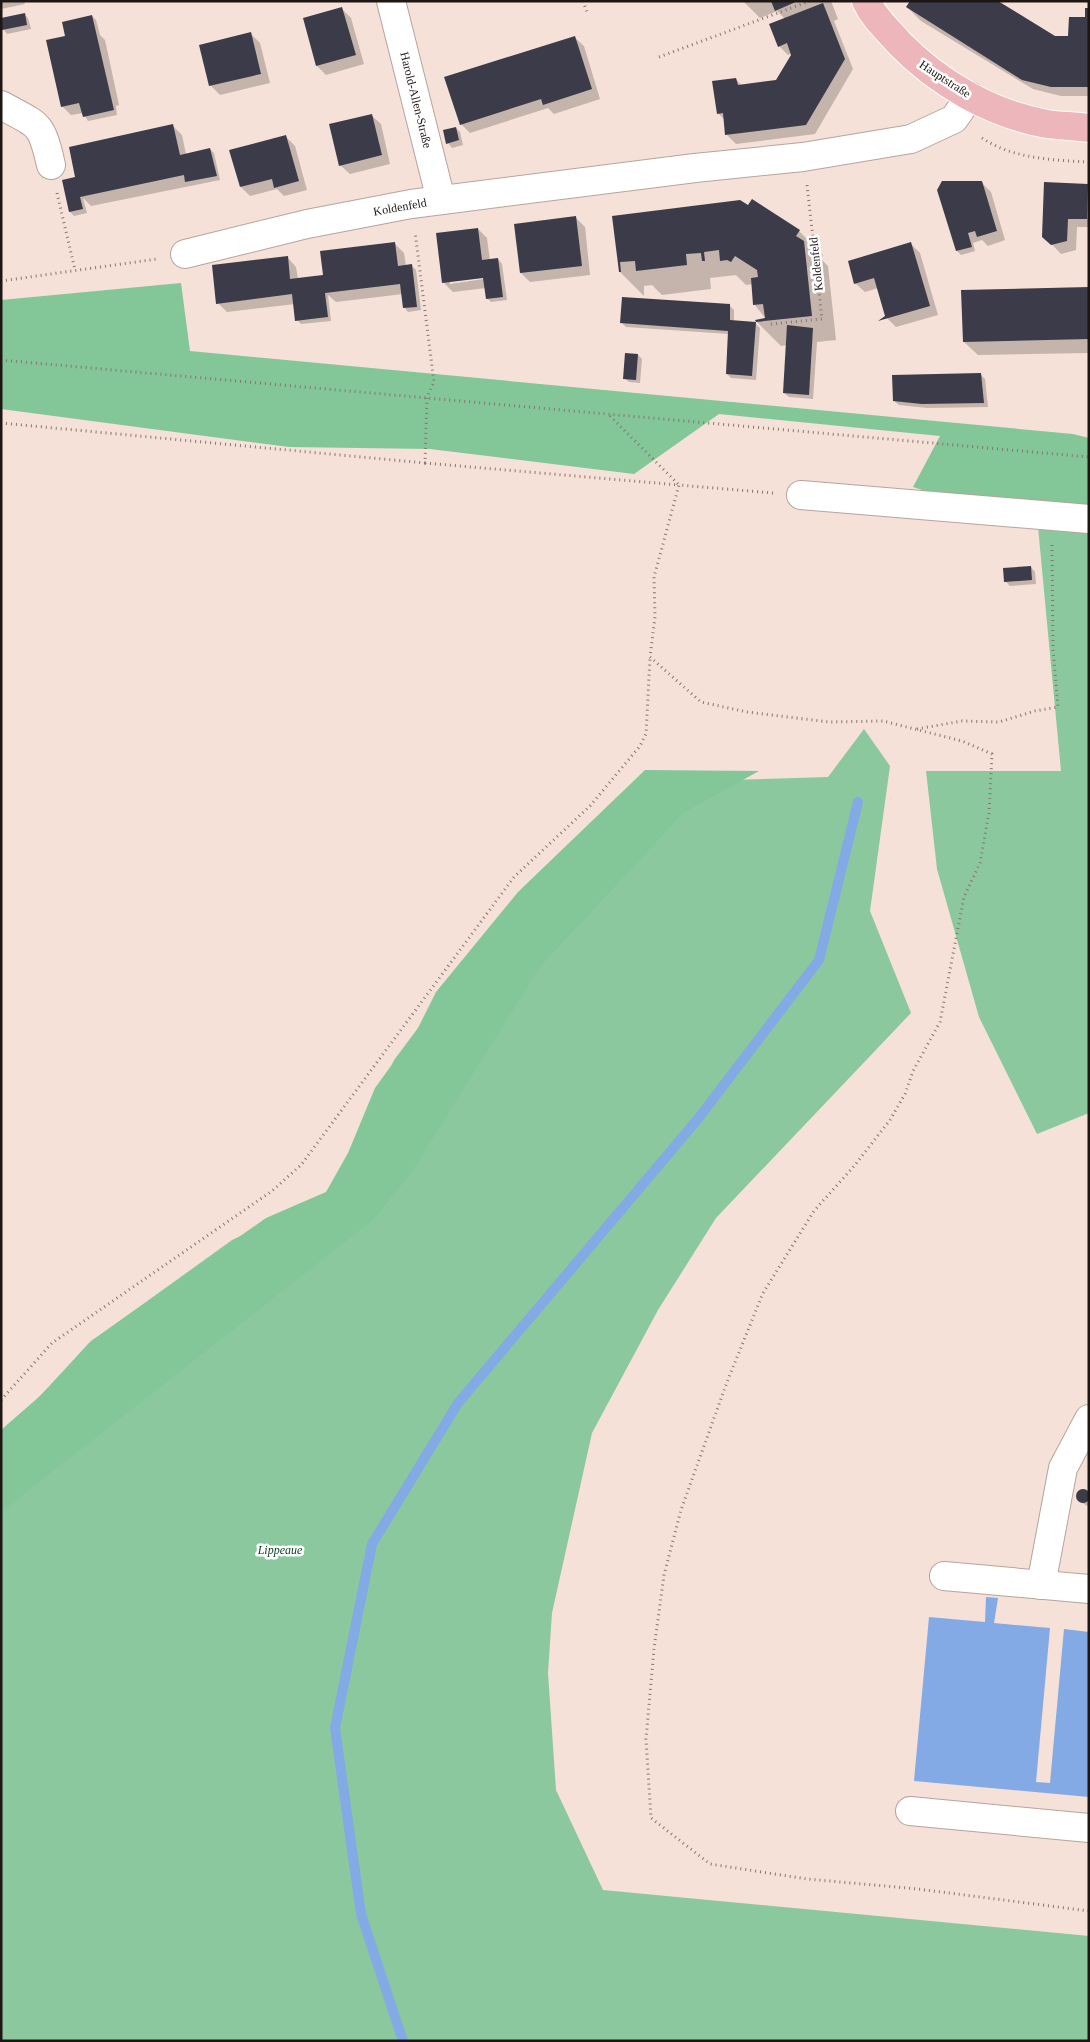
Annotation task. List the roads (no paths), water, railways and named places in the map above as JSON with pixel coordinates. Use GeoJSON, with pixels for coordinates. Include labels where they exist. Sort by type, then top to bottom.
{"type":"FeatureCollection","features":[{"type":"Feature","properties":{"kind":"main road","name":"Hauptstraße"},"geometry":{"type":"LineString","coordinates":[[875,6],[917,60],[970,96],[1007,112],[1046,124],[1089,128]]}},
{"type":"Feature","properties":{"kind":"street","name":"Harold-Allen-Straße"},"geometry":{"type":"LineString","coordinates":[[391,1],[441,200]]}},
{"type":"Feature","properties":{"kind":"street","name":"Koldenfeld"},"geometry":{"type":"LineString","coordinates":[[185,254],[307,224],[411,204],[803,157],[911,139],[954,119],[970,96]]}},
{"type":"Feature","properties":{"kind":"street"},"geometry":{"type":"LineString","coordinates":[[1,104],[37,125],[44,135],[51,165]]}},
{"type":"Feature","properties":{"kind":"street"},"geometry":{"type":"LineString","coordinates":[[801,495],[1089,519]]}},
{"type":"Feature","properties":{"kind":"street"},"geometry":{"type":"LineString","coordinates":[[1041,1585],[1063,1468],[1089,1419]]}},
{"type":"Feature","properties":{"kind":"street"},"geometry":{"type":"LineString","coordinates":[[944,1576],[1089,1589]]}},
{"type":"Feature","properties":{"kind":"street"},"geometry":{"type":"LineString","coordinates":[[910,1811],[1089,1828]]}},
{"type":"Feature","properties":{"kind":"water"},"geometry":{"type":"Polygon","coordinates":[[[986,1597],[998,1598],[994,1623],[1050,1628],[1036,1782],[1050,1783],[1064,1629],[1089,1632],[1089,1797],[914,1781],[929,1617],[985,1622],[986,1597]]]}},
{"type":"Feature","properties":{"kind":"waterway"},"geometry":{"type":"LineString","coordinates":[[403,2041],[361,1914],[335,1728],[372,1544],[458,1403],[697,1120],[819,960],[858,802]]}},
{"type":"Feature","properties":{"kind":"park label","name":"Lippeaue"},"geometry":{"type":"Point","coordinates":[280,1550]}}]}
